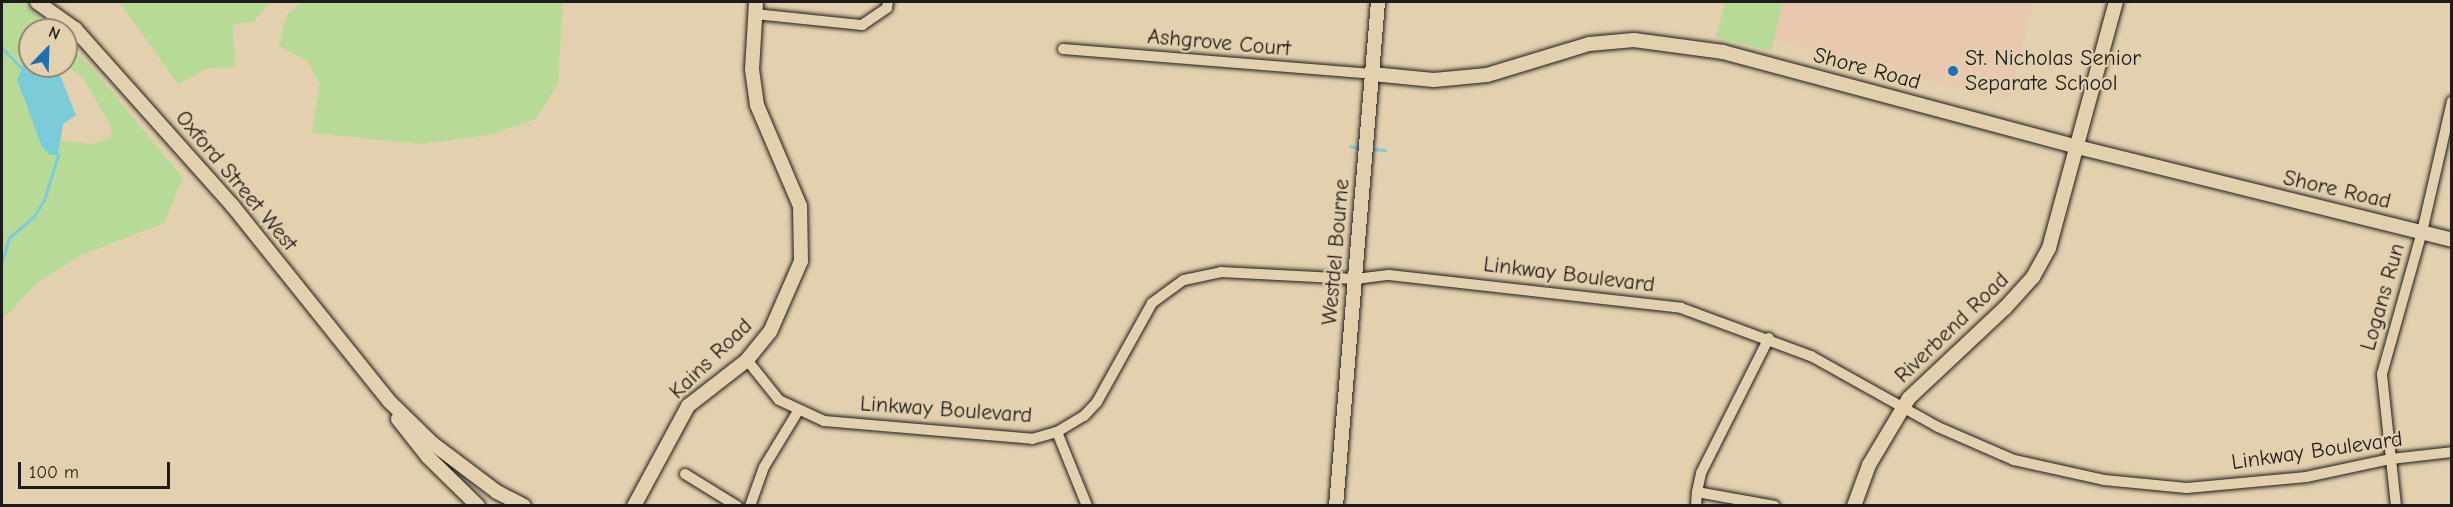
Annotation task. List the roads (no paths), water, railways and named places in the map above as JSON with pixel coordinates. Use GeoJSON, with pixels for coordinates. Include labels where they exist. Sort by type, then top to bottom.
{"type":"FeatureCollection","features":[{"type":"Feature","properties":{"kind":"street","name":"Oxford Street West"},"geometry":{"type":"LineString","coordinates":[[37,2],[75,29],[232,205],[389,401],[432,443],[497,492],[524,506]]}},
{"type":"Feature","properties":{"kind":"street"},"geometry":{"type":"LineString","coordinates":[[755,8],[862,26],[886,8],[888,2]]}},
{"type":"Feature","properties":{"kind":"street","name":"Westdel Bourne"},"geometry":{"type":"LineString","coordinates":[[1336,506],[1378,2]]}},
{"type":"Feature","properties":{"kind":"street","name":"Riverbend Road"},"geometry":{"type":"LineString","coordinates":[[1854,506],[1869,465],[1904,406],[1930,374],[2005,308],[2033,277],[2053,237],[2116,2]]}},
{"type":"Feature","properties":{"kind":"street","name":"Kains Road"},"geometry":{"type":"LineString","coordinates":[[632,503],[688,406],[747,360],[770,332],[789,295],[801,261],[803,241],[800,206],[757,105],[752,70],[755,8]]}},
{"type":"Feature","properties":{"kind":"street","name":"Shore Road"},"geometry":{"type":"LineString","coordinates":[[1372,74],[1434,80],[1487,75],[1589,44],[1634,40],[1724,52],[2077,147],[2451,240]]}},
{"type":"Feature","properties":{"kind":"street","name":"Ashgrove Court"},"geometry":{"type":"LineString","coordinates":[[1063,50],[1372,74]]}},
{"type":"Feature","properties":{"kind":"street","name":"Logans Run"},"geometry":{"type":"LineString","coordinates":[[2396,506],[2382,374],[2422,232],[2451,101]]}},
{"type":"Feature","properties":{"kind":"street","name":"Linkway Boulevard"},"geometry":{"type":"LineString","coordinates":[[747,360],[779,400],[798,411],[824,421],[1032,439],[1057,432],[1084,416],[1097,402],[1152,303],[1184,280],[1221,272],[1355,279],[1389,275],[1661,305],[1769,338],[1904,406],[1938,428],[2014,460],[2104,480],[2187,489],[2306,477],[2391,459],[2451,452]]}},
{"type":"Feature","properties":{"kind":"street"},"geometry":{"type":"LineString","coordinates":[[1696,506],[1701,473],[1769,338]]}},
{"type":"Feature","properties":{"kind":"street","name":"Oxford Street West"},"geometry":{"type":"LineString","coordinates":[[389,401],[401,425],[478,506]]}},
{"type":"Feature","properties":{"kind":"street"},"geometry":{"type":"LineString","coordinates":[[750,506],[764,468],[798,411]]}},
{"type":"Feature","properties":{"kind":"street"},"geometry":{"type":"LineString","coordinates":[[1057,432],[1087,506]]}},
{"type":"Feature","properties":{"kind":"street"},"geometry":{"type":"LineString","coordinates":[[685,474],[737,506]]}},
{"type":"Feature","properties":{"kind":"street"},"geometry":{"type":"LineString","coordinates":[[1697,492],[1775,506]]}},
{"type":"Feature","properties":{"kind":"water"},"geometry":{"type":"Polygon","coordinates":[[[18,78],[61,78],[76,115],[63,124],[58,155],[50,155],[42,147],[18,78]]]}},
{"type":"Feature","properties":{"kind":"waterway"},"geometry":{"type":"LineString","coordinates":[[2,48],[18,65]]}},
{"type":"Feature","properties":{"kind":"waterway"},"geometry":{"type":"LineString","coordinates":[[1350,146],[1363,149]]}},
{"type":"Feature","properties":{"kind":"waterway"},"geometry":{"type":"LineString","coordinates":[[1369,149],[1385,150]]}},
{"type":"Feature","properties":{"kind":"waterway"},"geometry":{"type":"LineString","coordinates":[[2,261],[9,238],[34,216],[44,200],[58,155]]}},
{"type":"Feature","properties":{"kind":"place","name":"St. Nicholas Senior Separate School"},"geometry":{"type":"Point","coordinates":[1953,71]}}]}
